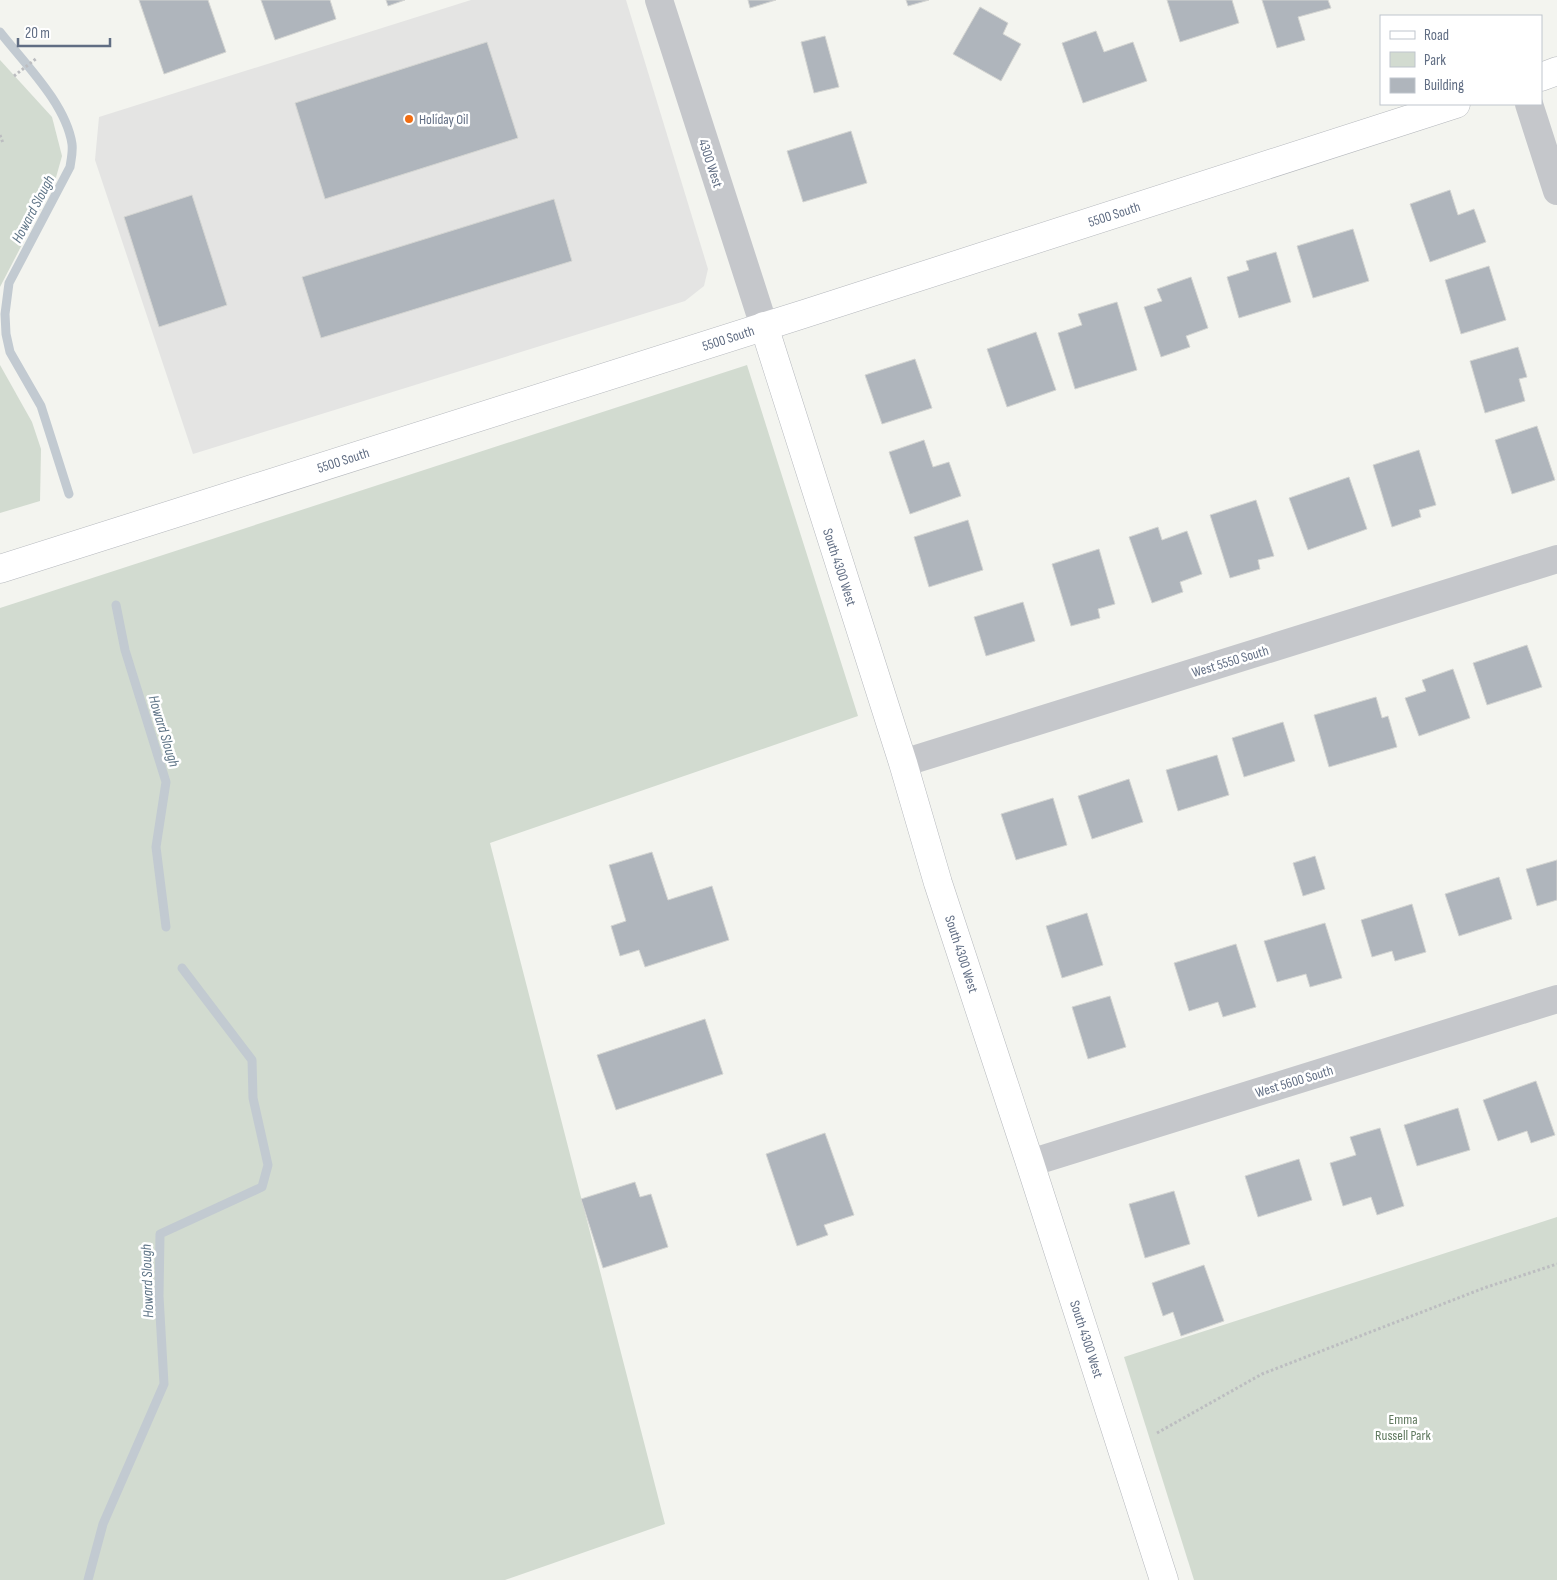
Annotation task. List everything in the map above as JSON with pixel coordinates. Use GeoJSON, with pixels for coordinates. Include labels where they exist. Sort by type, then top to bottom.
{"type":"FeatureCollection","features":[{"type":"Feature","properties":{"kind":"main road"},"geometry":{"type":"LineString","coordinates":[[1542,76],[1557,71]]}},
{"type":"Feature","properties":{"kind":"main road","name":"5500 South"},"geometry":{"type":"LineString","coordinates":[[0,569],[1453,105]]}},
{"type":"Feature","properties":{"kind":"main road","name":"South 4300 West"},"geometry":{"type":"LineString","coordinates":[[764,326],[903,762],[938,883],[1164,1580]]}},
{"type":"Feature","properties":{"kind":"street","name":"4300 West"},"geometry":{"type":"LineString","coordinates":[[659,0],[764,326]]}},
{"type":"Feature","properties":{"kind":"street"},"geometry":{"type":"LineString","coordinates":[[1529,105],[1557,191]]}},
{"type":"Feature","properties":{"kind":"street","name":"West 5550 South"},"geometry":{"type":"LineString","coordinates":[[903,762],[1557,559]]}},
{"type":"Feature","properties":{"kind":"street","name":"West 5600 South"},"geometry":{"type":"LineString","coordinates":[[1030,1163],[1557,999]]}},
{"type":"Feature","properties":{"kind":"path"},"geometry":{"type":"LineString","coordinates":[[14,76],[37,58]]}},
{"type":"Feature","properties":{"kind":"path"},"geometry":{"type":"LineString","coordinates":[[0,135],[3,143]]}},
{"type":"Feature","properties":{"kind":"path"},"geometry":{"type":"LineString","coordinates":[[1157,1433],[1262,1374],[1484,1288],[1557,1264]]}},
{"type":"Feature","properties":{"kind":"shaded area"},"geometry":{"type":"Polygon","coordinates":[[[471,0],[626,0],[708,269],[704,286],[685,301],[193,454],[95,160],[99,117],[471,0]]]}},
{"type":"Feature","properties":{"kind":"green space"},"geometry":{"type":"Polygon","coordinates":[[[0,60],[52,117],[62,156],[55,181],[0,287],[0,60]]]}},
{"type":"Feature","properties":{"kind":"green space"},"geometry":{"type":"Polygon","coordinates":[[[0,365],[32,422],[41,449],[40,501],[0,513],[0,365]]]}},
{"type":"Feature","properties":{"kind":"green space"},"geometry":{"type":"Polygon","coordinates":[[[747,365],[858,716],[490,843],[665,1524],[505,1580],[0,1580],[0,608],[747,365]]]}},
{"type":"Feature","properties":{"kind":"green space","name":"Emma Russell Park"},"geometry":{"type":"Polygon","coordinates":[[[1557,1217],[1557,1580],[1194,1580],[1124,1357],[1557,1217]]]}},
{"type":"Feature","properties":{"kind":"building"},"geometry":{"type":"Polygon","coordinates":[[[139,0],[208,0],[226,52],[164,74],[139,0]]]}},
{"type":"Feature","properties":{"kind":"building"},"geometry":{"type":"Polygon","coordinates":[[[261,0],[330,0],[336,19],[275,40],[261,0]]]}},
{"type":"Feature","properties":{"kind":"building"},"geometry":{"type":"Polygon","coordinates":[[[386,0],[405,0],[388,6],[386,0]]]}},
{"type":"Feature","properties":{"kind":"building"},"geometry":{"type":"Polygon","coordinates":[[[748,0],[776,0],[750,8],[748,0]]]}},
{"type":"Feature","properties":{"kind":"building"},"geometry":{"type":"Polygon","coordinates":[[[906,0],[929,0],[908,6],[906,0]]]}},
{"type":"Feature","properties":{"kind":"building"},"geometry":{"type":"Polygon","coordinates":[[[1167,0],[1232,0],[1239,23],[1180,42],[1167,0]]]}},
{"type":"Feature","properties":{"kind":"building"},"geometry":{"type":"Polygon","coordinates":[[[1262,0],[1328,0],[1331,8],[1298,17],[1305,40],[1277,48],[1262,0]]]}},
{"type":"Feature","properties":{"kind":"building"},"geometry":{"type":"Polygon","coordinates":[[[980,7],[1008,23],[1003,34],[1021,44],[1001,81],[953,54],[980,7]]]}},
{"type":"Feature","properties":{"kind":"building"},"geometry":{"type":"Polygon","coordinates":[[[1096,31],[1104,52],[1133,42],[1147,81],[1083,103],[1062,43],[1096,31]]]}},
{"type":"Feature","properties":{"kind":"building"},"geometry":{"type":"Polygon","coordinates":[[[825,36],[839,87],[814,93],[801,42],[825,36]]]}},
{"type":"Feature","properties":{"kind":"building"},"geometry":{"type":"Polygon","coordinates":[[[487,42],[518,138],[325,199],[295,103],[487,42]]]}},
{"type":"Feature","properties":{"kind":"building"},"geometry":{"type":"Polygon","coordinates":[[[851,131],[867,183],[803,202],[787,151],[851,131]]]}},
{"type":"Feature","properties":{"kind":"building"},"geometry":{"type":"Polygon","coordinates":[[[1450,190],[1458,215],[1474,209],[1486,242],[1430,262],[1410,204],[1450,190]]]}},
{"type":"Feature","properties":{"kind":"building"},"geometry":{"type":"Polygon","coordinates":[[[192,195],[227,305],[159,327],[124,217],[192,195]]]}},
{"type":"Feature","properties":{"kind":"building"},"geometry":{"type":"Polygon","coordinates":[[[554,199],[572,261],[321,338],[302,277],[554,199]]]}},
{"type":"Feature","properties":{"kind":"building"},"geometry":{"type":"Polygon","coordinates":[[[1353,229],[1369,281],[1313,298],[1297,246],[1353,229]]]}},
{"type":"Feature","properties":{"kind":"building"},"geometry":{"type":"Polygon","coordinates":[[[1276,252],[1291,302],[1239,318],[1227,277],[1249,270],[1246,261],[1276,252]]]}},
{"type":"Feature","properties":{"kind":"building"},"geometry":{"type":"Polygon","coordinates":[[[1489,266],[1506,320],[1461,334],[1445,280],[1489,266]]]}},
{"type":"Feature","properties":{"kind":"building"},"geometry":{"type":"Polygon","coordinates":[[[1191,277],[1208,328],[1186,336],[1190,347],[1161,357],[1144,307],[1162,301],[1157,289],[1191,277]]]}},
{"type":"Feature","properties":{"kind":"building"},"geometry":{"type":"Polygon","coordinates":[[[1117,302],[1137,370],[1075,389],[1058,333],[1082,325],[1078,314],[1117,302]]]}},
{"type":"Feature","properties":{"kind":"building"},"geometry":{"type":"Polygon","coordinates":[[[1036,332],[1056,390],[1007,407],[987,349],[1036,332]]]}},
{"type":"Feature","properties":{"kind":"building"},"geometry":{"type":"Polygon","coordinates":[[[1518,347],[1527,377],[1519,379],[1525,401],[1485,413],[1470,361],[1518,347]]]}},
{"type":"Feature","properties":{"kind":"building"},"geometry":{"type":"Polygon","coordinates":[[[915,359],[932,408],[882,424],[865,375],[915,359]]]}},
{"type":"Feature","properties":{"kind":"building"},"geometry":{"type":"Polygon","coordinates":[[[1537,426],[1555,480],[1512,494],[1495,440],[1537,426]]]}},
{"type":"Feature","properties":{"kind":"building"},"geometry":{"type":"Polygon","coordinates":[[[924,440],[933,467],[949,462],[961,496],[910,514],[889,452],[924,440]]]}},
{"type":"Feature","properties":{"kind":"building"},"geometry":{"type":"Polygon","coordinates":[[[1419,450],[1436,505],[1419,510],[1421,517],[1392,527],[1373,465],[1419,450]]]}},
{"type":"Feature","properties":{"kind":"building"},"geometry":{"type":"Polygon","coordinates":[[[1349,477],[1367,529],[1308,550],[1289,498],[1349,477]]]}},
{"type":"Feature","properties":{"kind":"building"},"geometry":{"type":"Polygon","coordinates":[[[1256,500],[1274,556],[1258,560],[1260,569],[1230,578],[1210,515],[1256,500]]]}},
{"type":"Feature","properties":{"kind":"building"},"geometry":{"type":"Polygon","coordinates":[[[968,520],[983,570],[929,587],[914,537],[968,520]]]}},
{"type":"Feature","properties":{"kind":"building"},"geometry":{"type":"Polygon","coordinates":[[[1158,527],[1162,540],[1187,531],[1202,574],[1180,582],[1183,592],[1152,603],[1129,537],[1158,527]]]}},
{"type":"Feature","properties":{"kind":"building"},"geometry":{"type":"Polygon","coordinates":[[[1099,549],[1115,604],[1098,609],[1100,618],[1071,626],[1052,564],[1099,549]]]}},
{"type":"Feature","properties":{"kind":"building"},"geometry":{"type":"Polygon","coordinates":[[[1023,602],[1035,641],[986,656],[974,617],[1023,602]]]}},
{"type":"Feature","properties":{"kind":"building"},"geometry":{"type":"Polygon","coordinates":[[[1527,645],[1542,687],[1487,705],[1473,663],[1527,645]]]}},
{"type":"Feature","properties":{"kind":"building"},"geometry":{"type":"Polygon","coordinates":[[[1453,669],[1470,718],[1419,736],[1405,698],[1426,691],[1422,680],[1453,669]]]}},
{"type":"Feature","properties":{"kind":"building"},"geometry":{"type":"Polygon","coordinates":[[[1376,697],[1382,718],[1388,716],[1397,747],[1329,767],[1314,715],[1376,697]]]}},
{"type":"Feature","properties":{"kind":"building"},"geometry":{"type":"Polygon","coordinates":[[[1283,722],[1295,761],[1244,777],[1232,738],[1283,722]]]}},
{"type":"Feature","properties":{"kind":"building"},"geometry":{"type":"Polygon","coordinates":[[[1217,755],[1229,795],[1178,811],[1166,770],[1217,755]]]}},
{"type":"Feature","properties":{"kind":"building"},"geometry":{"type":"Polygon","coordinates":[[[1129,779],[1143,822],[1092,839],[1078,796],[1129,779]]]}},
{"type":"Feature","properties":{"kind":"building"},"geometry":{"type":"Polygon","coordinates":[[[1053,798],[1067,845],[1016,860],[1001,814],[1053,798]]]}},
{"type":"Feature","properties":{"kind":"building"},"geometry":{"type":"Polygon","coordinates":[[[652,852],[668,900],[712,886],[729,940],[645,967],[639,950],[620,956],[611,926],[626,921],[609,865],[652,852]]]}},
{"type":"Feature","properties":{"kind":"building"},"geometry":{"type":"Polygon","coordinates":[[[1315,856],[1325,889],[1303,896],[1293,863],[1315,856]]]}},
{"type":"Feature","properties":{"kind":"building"},"geometry":{"type":"Polygon","coordinates":[[[1557,860],[1557,900],[1537,906],[1526,869],[1557,860]]]}},
{"type":"Feature","properties":{"kind":"building"},"geometry":{"type":"Polygon","coordinates":[[[1499,877],[1512,919],[1459,936],[1445,894],[1499,877]]]}},
{"type":"Feature","properties":{"kind":"building"},"geometry":{"type":"Polygon","coordinates":[[[1412,904],[1426,952],[1395,961],[1392,951],[1372,957],[1361,920],[1412,904]]]}},
{"type":"Feature","properties":{"kind":"building"},"geometry":{"type":"Polygon","coordinates":[[[1087,913],[1103,965],[1062,978],[1046,926],[1087,913]]]}},
{"type":"Feature","properties":{"kind":"building"},"geometry":{"type":"Polygon","coordinates":[[[1325,923],[1342,978],[1310,987],[1306,974],[1277,982],[1264,941],[1325,923]]]}},
{"type":"Feature","properties":{"kind":"building"},"geometry":{"type":"Polygon","coordinates":[[[1236,944],[1256,1007],[1223,1017],[1218,1002],[1189,1011],[1174,963],[1236,944]]]}},
{"type":"Feature","properties":{"kind":"building"},"geometry":{"type":"Polygon","coordinates":[[[1110,996],[1126,1047],[1088,1059],[1072,1007],[1110,996]]]}},
{"type":"Feature","properties":{"kind":"building"},"geometry":{"type":"Polygon","coordinates":[[[705,1019],[723,1074],[616,1110],[597,1055],[705,1019]]]}},
{"type":"Feature","properties":{"kind":"building"},"geometry":{"type":"Polygon","coordinates":[[[1536,1081],[1555,1135],[1531,1143],[1527,1131],[1498,1141],[1483,1100],[1536,1081]]]}},
{"type":"Feature","properties":{"kind":"building"},"geometry":{"type":"Polygon","coordinates":[[[1458,1108],[1470,1150],[1417,1166],[1404,1125],[1458,1108]]]}},
{"type":"Feature","properties":{"kind":"building"},"geometry":{"type":"Polygon","coordinates":[[[1380,1128],[1404,1206],[1377,1215],[1371,1197],[1343,1206],[1330,1163],[1356,1155],[1350,1137],[1380,1128]]]}},
{"type":"Feature","properties":{"kind":"building"},"geometry":{"type":"Polygon","coordinates":[[[825,1133],[854,1215],[824,1225],[828,1235],[797,1246],[766,1154],[825,1133]]]}},
{"type":"Feature","properties":{"kind":"building"},"geometry":{"type":"Polygon","coordinates":[[[1299,1159],[1312,1200],[1258,1217],[1245,1176],[1299,1159]]]}},
{"type":"Feature","properties":{"kind":"building"},"geometry":{"type":"Polygon","coordinates":[[[635,1182],[640,1197],[651,1194],[668,1247],[603,1268],[581,1199],[635,1182]]]}},
{"type":"Feature","properties":{"kind":"building"},"geometry":{"type":"Polygon","coordinates":[[[1174,1191],[1190,1244],[1145,1258],[1129,1204],[1174,1191]]]}},
{"type":"Feature","properties":{"kind":"building"},"geometry":{"type":"Polygon","coordinates":[[[1204,1265],[1224,1321],[1181,1336],[1173,1312],[1163,1316],[1152,1283],[1204,1265]]]}},
{"type":"Feature","properties":{"kind":"waterway","name":"Howard Slough"},"geometry":{"type":"LineString","coordinates":[[0,32],[53,99],[62,114],[72,144],[70,167],[9,283],[5,314],[6,334],[10,352],[41,406],[69,494]]}},
{"type":"Feature","properties":{"kind":"waterway","name":"Howard Slough"},"geometry":{"type":"LineString","coordinates":[[116,605],[125,650],[166,782],[156,847],[166,927]]}},
{"type":"Feature","properties":{"kind":"waterway","name":"Howard Slough"},"geometry":{"type":"LineString","coordinates":[[88,1580],[103,1524],[164,1384],[159,1296],[160,1234],[262,1187],[268,1165],[253,1098],[252,1060],[182,968]]}},
{"type":"Feature","properties":{"kind":"place","name":"Holiday Oil"},"geometry":{"type":"Point","coordinates":[409,119]}}]}
